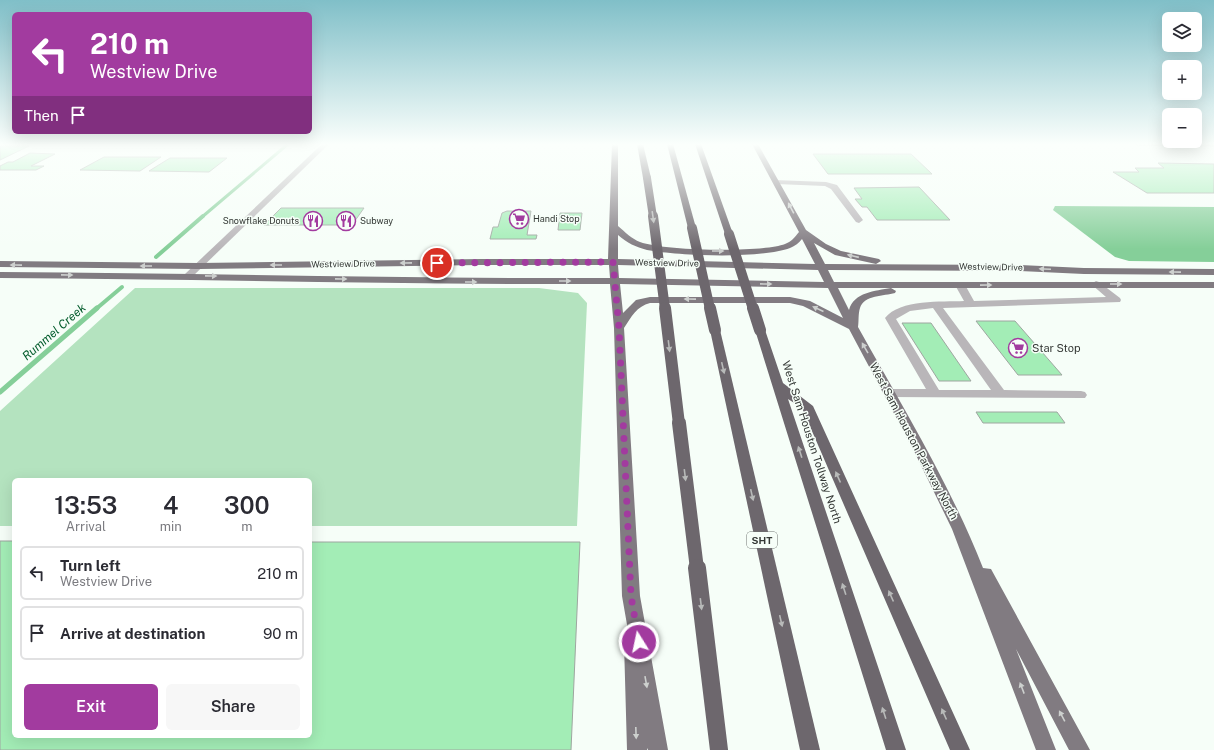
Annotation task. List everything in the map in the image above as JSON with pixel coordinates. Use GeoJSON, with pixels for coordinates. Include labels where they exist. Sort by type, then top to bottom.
{"type":"FeatureCollection","features":[{"type":"Feature","properties":{"kind":"highway"},"geometry":{"type":"LineString","coordinates":[[647,179],[656,239],[719,750]]}},
{"type":"Feature","properties":{"kind":"highway","name":"SHT"},"geometry":{"type":"LineString","coordinates":[[679,179],[692,228],[810,750]]}},
{"type":"Feature","properties":{"kind":"highway","name":"West Sam Houston Tollway North"},"geometry":{"type":"LineString","coordinates":[[710,179],[896,750]]}},
{"type":"Feature","properties":{"kind":"highway"},"geometry":{"type":"LineString","coordinates":[[778,385],[807,406],[960,750]]}},
{"type":"Feature","properties":{"kind":"main road"},"geometry":{"type":"LineString","coordinates":[[615,179],[613,262],[619,328],[631,596],[636,750]]}},
{"type":"Feature","properties":{"kind":"main road","name":"West Sam Houston Parkway North"},"geometry":{"type":"LineString","coordinates":[[775,179],[853,327],[890,393],[960,529],[1046,750]]}},
{"type":"Feature","properties":{"kind":"main road"},"geometry":{"type":"LineString","coordinates":[[615,228],[637,244],[648,248],[668,250],[762,251],[786,247],[794,243],[804,232],[823,246],[838,253],[905,267]]}},
{"type":"Feature","properties":{"kind":"main road","name":"Westview Drive"},"geometry":{"type":"LineString","coordinates":[[0,264],[199,266],[481,262],[613,262],[1214,272]]}},
{"type":"Feature","properties":{"kind":"main road"},"geometry":{"type":"LineString","coordinates":[[1084,271],[1096,284]]}},
{"type":"Feature","properties":{"kind":"main road","name":"Westview Drive"},"geometry":{"type":"LineString","coordinates":[[0,275],[188,276],[466,282],[615,281],[919,286],[1096,284],[1214,285]]}},
{"type":"Feature","properties":{"kind":"main road"},"geometry":{"type":"LineString","coordinates":[[619,328],[628,313],[640,302],[673,298],[790,300],[806,303],[853,327],[856,306],[860,301],[875,294],[919,286]]}},
{"type":"Feature","properties":{"kind":"main road"},"geometry":{"type":"LineString","coordinates":[[960,529],[1080,750]]}},
{"type":"Feature","properties":{"kind":"main road"},"geometry":{"type":"LineString","coordinates":[[631,596],[658,750]]}},
{"type":"Feature","properties":{"kind":"street"},"geometry":{"type":"LineString","coordinates":[[188,276],[290,179]]}},
{"type":"Feature","properties":{"kind":"street"},"geometry":{"type":"LineString","coordinates":[[777,182],[826,184],[834,187],[859,220]]}},
{"type":"Feature","properties":{"kind":"street"},"geometry":{"type":"LineString","coordinates":[[934,394],[890,318],[907,308],[936,305],[1116,300],[1096,284]]}},
{"type":"Feature","properties":{"kind":"street"},"geometry":{"type":"LineString","coordinates":[[960,286],[971,304]]}},
{"type":"Feature","properties":{"kind":"street"},"geometry":{"type":"LineString","coordinates":[[936,305],[1000,394]]}},
{"type":"Feature","properties":{"kind":"street"},"geometry":{"type":"LineString","coordinates":[[890,393],[1081,395]]}},
{"type":"Feature","properties":{"kind":"shaded area"},"geometry":{"type":"Polygon","coordinates":[[[1055,206],[1214,207],[1214,262],[1129,261],[1115,257],[1053,210],[1055,206]]]}},
{"type":"Feature","properties":{"kind":"shaded area"},"geometry":{"type":"Polygon","coordinates":[[[135,288],[539,288],[578,293],[587,303],[577,526],[312,526],[312,478],[12,478],[12,526],[0,526],[0,411],[135,288]]]}},
{"type":"Feature","properties":{"kind":"building"},"geometry":{"type":"Polygon","coordinates":[[[1124,179],[1214,179],[1214,193],[1147,193],[1124,179]]]}},
{"type":"Feature","properties":{"kind":"building"},"geometry":{"type":"Polygon","coordinates":[[[919,187],[950,220],[877,220],[867,207],[862,207],[855,199],[862,199],[854,188],[919,187]]]}},
{"type":"Feature","properties":{"kind":"building"},"geometry":{"type":"Polygon","coordinates":[[[281,208],[364,208],[352,225],[264,225],[281,208]]]}},
{"type":"Feature","properties":{"kind":"building"},"geometry":{"type":"Polygon","coordinates":[[[507,211],[531,211],[527,235],[537,235],[536,239],[490,239],[493,227],[498,227],[502,213],[507,211]]]}},
{"type":"Feature","properties":{"kind":"building"},"geometry":{"type":"Polygon","coordinates":[[[560,213],[582,213],[580,230],[558,230],[560,213]]]}},
{"type":"Feature","properties":{"kind":"building","name":"Star Stop"},"geometry":{"type":"Polygon","coordinates":[[[976,321],[1015,321],[1062,375],[1018,375],[976,321]]]}},
{"type":"Feature","properties":{"kind":"building"},"geometry":{"type":"Polygon","coordinates":[[[902,323],[931,323],[971,381],[939,381],[902,323]]]}},
{"type":"Feature","properties":{"kind":"building"},"geometry":{"type":"Polygon","coordinates":[[[976,412],[1057,412],[1065,423],[983,423],[976,412]]]}},
{"type":"Feature","properties":{"kind":"building"},"geometry":{"type":"Polygon","coordinates":[[[0,541],[12,541],[12,738],[312,738],[312,542],[580,542],[571,750],[0,750],[0,541]]]}},
{"type":"Feature","properties":{"kind":"waterway"},"geometry":{"type":"LineString","coordinates":[[202,217],[247,179]]}},
{"type":"Feature","properties":{"kind":"waterway"},"geometry":{"type":"LineString","coordinates":[[156,257],[203,216]]}},
{"type":"Feature","properties":{"kind":"waterway","name":"Rummel Creek"},"geometry":{"type":"LineString","coordinates":[[96,309],[122,287]]}},
{"type":"Feature","properties":{"kind":"waterway","name":"Rummel Creek"},"geometry":{"type":"LineString","coordinates":[[0,392],[97,308]]}},
{"type":"Feature","properties":{"kind":"place","name":"Handi Stop"},"geometry":{"type":"Point","coordinates":[519,219]}},
{"type":"Feature","properties":{"kind":"place","name":"Snowflake Donuts"},"geometry":{"type":"Point","coordinates":[313,221]}},
{"type":"Feature","properties":{"kind":"place","name":"Subway"},"geometry":{"type":"Point","coordinates":[346,221]}},
{"type":"Feature","properties":{"kind":"place","name":"Star Stop"},"geometry":{"type":"Point","coordinates":[1018,348]}},
{"type":"Feature","properties":{"kind":"route"},"geometry":{"type":"LineString","coordinates":[[437,263],[613,262],[619,328],[631,596],[639,642]]}}]}
